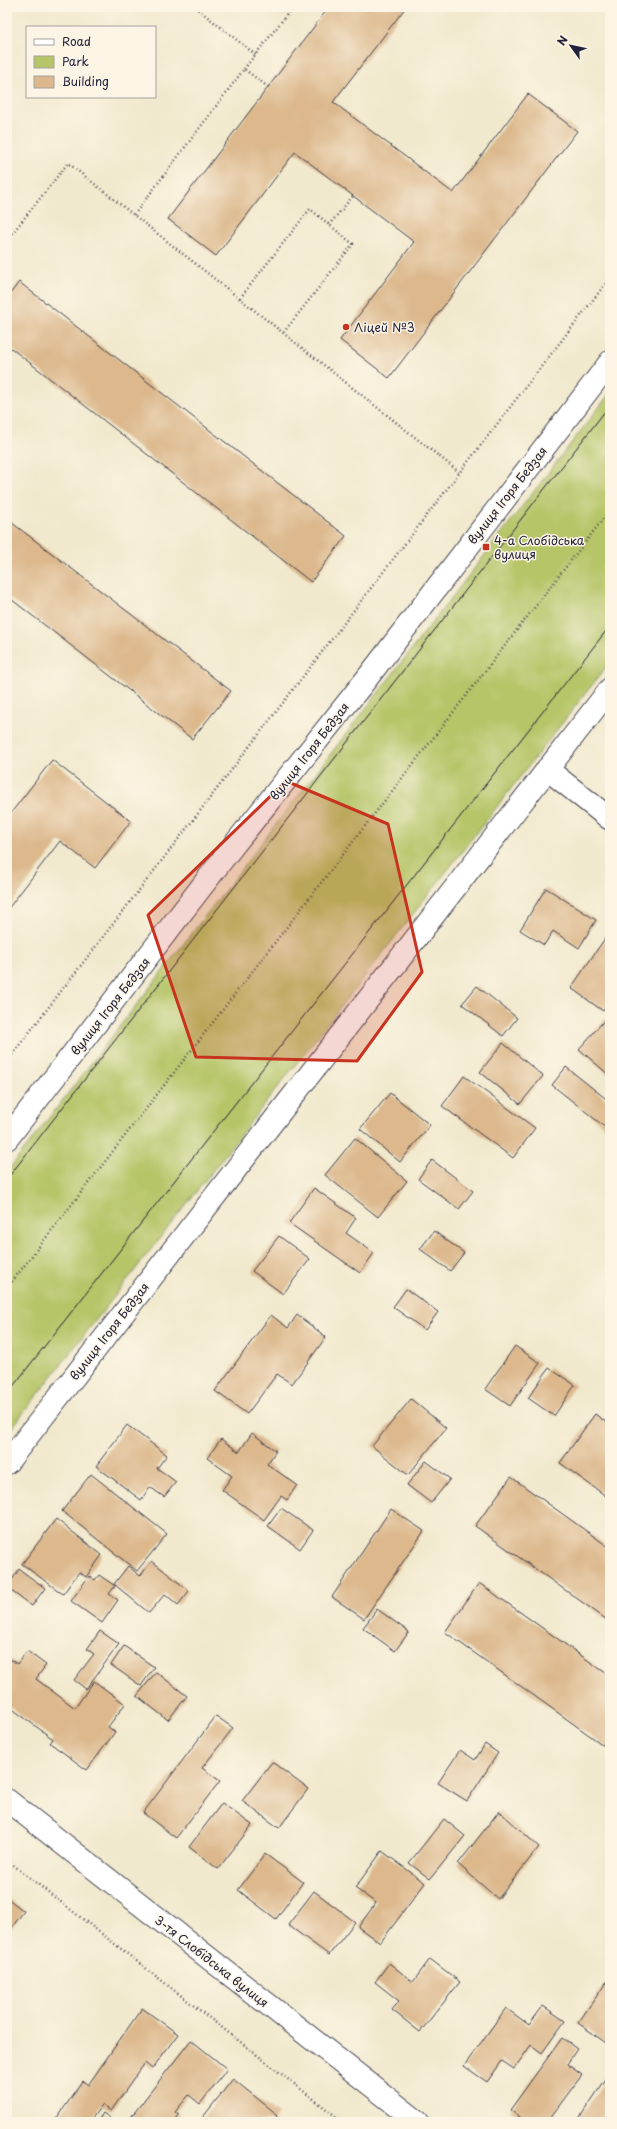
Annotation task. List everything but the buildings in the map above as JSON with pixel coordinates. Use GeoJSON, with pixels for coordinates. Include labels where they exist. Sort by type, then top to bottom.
{"type":"FeatureCollection","features":[{"type":"Feature","properties":{"kind":"street","name":"вулиця Ігоря Бедзая"},"geometry":{"type":"LineString","coordinates":[[7,1139],[230,850],[368,677],[610,362]]}},
{"type":"Feature","properties":{"kind":"street","name":"вулиця Ігоря Бедзая"},"geometry":{"type":"LineString","coordinates":[[7,1463],[610,689]]}},
{"type":"Feature","properties":{"kind":"street"},"geometry":{"type":"LineString","coordinates":[[547,769],[610,819]]}},
{"type":"Feature","properties":{"kind":"street","name":"3-тя Слобідська вулиця"},"geometry":{"type":"LineString","coordinates":[[7,1800],[418,2122]]}},
{"type":"Feature","properties":{"kind":"path"},"geometry":{"type":"LineString","coordinates":[[195,7],[256,55]]}},
{"type":"Feature","properties":{"kind":"path"},"geometry":{"type":"LineString","coordinates":[[134,215],[244,69],[293,7]]}},
{"type":"Feature","properties":{"kind":"path"},"geometry":{"type":"LineString","coordinates":[[244,69],[268,87]]}},
{"type":"Feature","properties":{"kind":"path"},"geometry":{"type":"LineString","coordinates":[[7,240],[68,163],[284,332],[459,472]]}},
{"type":"Feature","properties":{"kind":"path"},"geometry":{"type":"LineString","coordinates":[[329,224],[353,196]]}},
{"type":"Feature","properties":{"kind":"path"},"geometry":{"type":"LineString","coordinates":[[240,298],[310,209],[353,244],[284,332]]}},
{"type":"Feature","properties":{"kind":"path"},"geometry":{"type":"LineString","coordinates":[[7,1061],[193,822],[459,472],[610,278]]}},
{"type":"Feature","properties":{"kind":"path"},"geometry":{"type":"LineString","coordinates":[[7,1288],[610,510]]}},
{"type":"Feature","properties":{"kind":"path"},"geometry":{"type":"LineString","coordinates":[[7,1860],[343,2122]]}},
{"type":"Feature","properties":{"kind":"highlighted area"},"geometry":{"type":"Polygon","coordinates":[[[286,781],[388,824],[422,972],[357,1061],[196,1057],[148,915],[286,781]]]}},
{"type":"Feature","properties":{"kind":"green space"},"geometry":{"type":"Polygon","coordinates":[[[610,393],[610,662],[7,1434],[7,1172],[610,393]]]}},
{"type":"Feature","properties":{"kind":"tram line"},"geometry":{"type":"LineString","coordinates":[[7,1179],[610,405]]}},
{"type":"Feature","properties":{"kind":"tram line"},"geometry":{"type":"LineString","coordinates":[[7,1394],[610,626]]}},
{"type":"Feature","properties":{"kind":"place","name":"Ліцей №3"},"geometry":{"type":"Point","coordinates":[346,327]}},
{"type":"Feature","properties":{"kind":"place","name":"4-а Слобідська вулиця"},"geometry":{"type":"Point","coordinates":[486,547]}}]}
